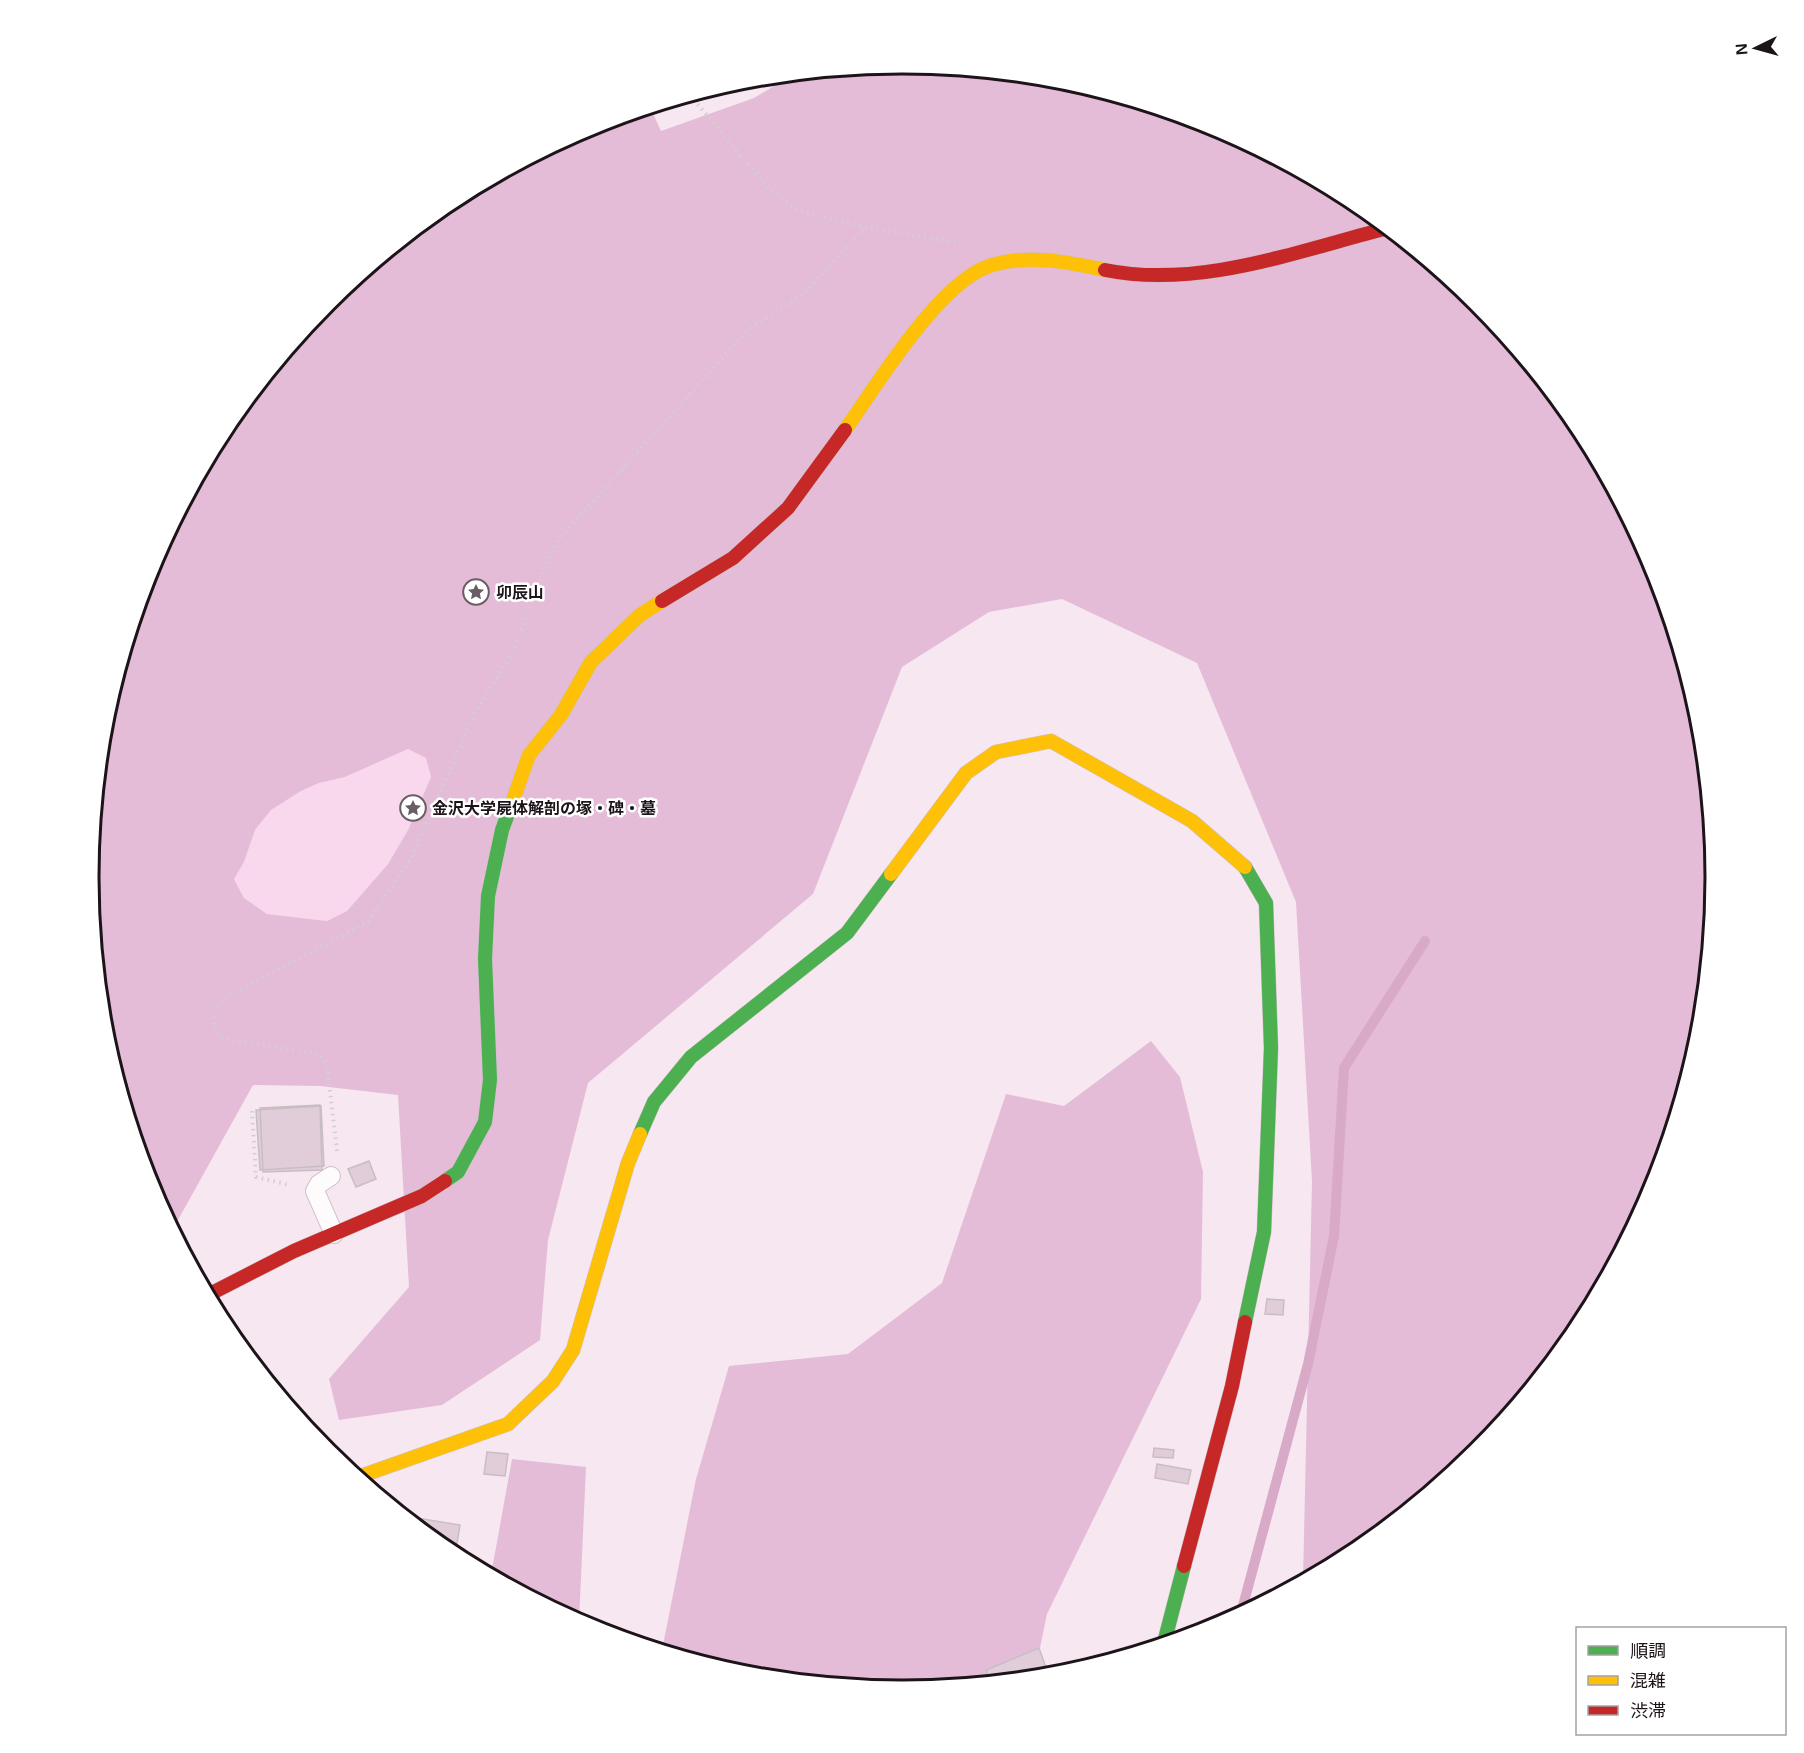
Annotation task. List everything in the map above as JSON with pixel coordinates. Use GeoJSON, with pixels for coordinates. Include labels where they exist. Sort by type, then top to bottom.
{"type":"FeatureCollection","features":[{"type":"Feature","properties":{"kind":"street"},"geometry":{"type":"LineString","coordinates":[[215,1292],[334,1234],[422,1196],[458,1172],[485,1122],[490,1080],[485,959],[488,896],[501,830],[529,755],[561,715],[591,662],[640,615],[733,558],[788,508],[938,301],[962,282],[991,266],[1051,259],[1130,275],[1216,272],[1379,230]]}},
{"type":"Feature","properties":{"kind":"street"},"geometry":{"type":"LineString","coordinates":[[366,1474],[508,1424],[553,1381],[573,1350],[628,1163],[654,1102],[691,1057],[847,933],[966,773],[996,752],[1051,741],[1192,821],[1244,867],[1266,903],[1271,1048],[1264,1232],[1232,1386],[1166,1635]]}},
{"type":"Feature","properties":{"kind":"lane"},"geometry":{"type":"LineString","coordinates":[[331,1176],[319,1184],[315,1191],[334,1234]]}},
{"type":"Feature","properties":{"kind":"path"},"geometry":{"type":"LineString","coordinates":[[695,101],[767,187],[797,210],[865,227],[970,245]]}},
{"type":"Feature","properties":{"kind":"path"},"geometry":{"type":"LineString","coordinates":[[336,1150],[327,1065],[320,1054],[220,1038],[214,1026],[216,1007],[231,995],[368,921],[411,859],[474,714],[516,646],[547,562],[560,537],[750,328],[804,295],[865,227]]}},
{"type":"Feature","properties":{"kind":"path"},"geometry":{"type":"LineString","coordinates":[[252,1111],[256,1177],[315,1191]]}},
{"type":"Feature","properties":{"kind":"shaded area"},"geometry":{"type":"Polygon","coordinates":[[[849,75],[955,75],[1007,80],[1110,101],[1160,116],[1257,156],[1304,181],[1391,239],[1470,309],[1506,347],[1570,430],[1622,521],[1644,569],[1678,669],[1690,720],[1703,824],[1705,876],[1703,929],[1690,1033],[1678,1084],[1662,1135],[1644,1184],[1597,1278],[1570,1323],[1506,1406],[1470,1444],[1391,1514],[1303,1572],[1312,1181],[1296,902],[1197,663],[1062,599],[989,612],[902,667],[813,894],[588,1083],[548,1240],[540,1340],[442,1405],[339,1420],[329,1379],[409,1287],[398,1095],[320,1086],[253,1085],[177,1221],[160,1184],[126,1084],[114,1033],[101,929],[99,876],[101,824],[114,720],[126,669],[160,569],[207,475],[234,430],[298,347],[373,273],[413,239],[456,209],[547,156],[644,116],[653,113],[661,131],[754,98],[779,83],[849,75]],[[408,749],[345,777],[319,783],[301,791],[271,810],[255,830],[244,862],[234,879],[244,898],[267,914],[327,921],[347,911],[388,864],[408,830],[431,777],[426,758],[408,749]]]}},
{"type":"Feature","properties":{"kind":"shaded area"},"geometry":{"type":"Polygon","coordinates":[[[409,749],[426,758],[431,777],[408,830],[388,864],[347,911],[327,921],[267,914],[244,898],[234,879],[244,862],[255,830],[272,809],[319,783],[345,777],[409,749]]]}},
{"type":"Feature","properties":{"kind":"shaded area"},"geometry":{"type":"Polygon","coordinates":[[[1151,1041],[1180,1077],[1203,1172],[1201,1299],[1047,1614],[1036,1668],[955,1678],[902,1680],[849,1678],[797,1673],[745,1664],[663,1643],[696,1479],[729,1366],[848,1354],[942,1283],[1006,1094],[1064,1106],[1151,1041]]]}},
{"type":"Feature","properties":{"kind":"shaded area"},"geometry":{"type":"Polygon","coordinates":[[[512,1459],[586,1467],[579,1611],[547,1597],[492,1567],[512,1459]]]}},
{"type":"Feature","properties":{"kind":"building"},"geometry":{"type":"Polygon","coordinates":[[[320,1105],[322,1170],[263,1172],[260,1108],[320,1105]]]}},
{"type":"Feature","properties":{"kind":"building"},"geometry":{"type":"Polygon","coordinates":[[[321,1106],[324,1166],[260,1170],[256,1110],[321,1106]]]}},
{"type":"Feature","properties":{"kind":"building"},"geometry":{"type":"Polygon","coordinates":[[[369,1161],[376,1179],[356,1187],[348,1169],[369,1161]]]}},
{"type":"Feature","properties":{"kind":"building"},"geometry":{"type":"Polygon","coordinates":[[[1267,1299],[1284,1300],[1283,1315],[1265,1314],[1267,1299]]]}},
{"type":"Feature","properties":{"kind":"building"},"geometry":{"type":"Polygon","coordinates":[[[1154,1448],[1174,1450],[1173,1458],[1153,1457],[1154,1448]]]}},
{"type":"Feature","properties":{"kind":"building"},"geometry":{"type":"Polygon","coordinates":[[[487,1452],[508,1454],[505,1476],[484,1474],[487,1452]]]}},
{"type":"Feature","properties":{"kind":"building"},"geometry":{"type":"Polygon","coordinates":[[[1157,1464],[1191,1470],[1188,1484],[1155,1478],[1157,1464]]]}},
{"type":"Feature","properties":{"kind":"building"},"geometry":{"type":"Polygon","coordinates":[[[419,1518],[460,1525],[457,1544],[419,1518]]]}},
{"type":"Feature","properties":{"kind":"building"},"geometry":{"type":"Polygon","coordinates":[[[1039,1648],[1046,1666],[988,1675],[986,1670],[1039,1648]]]}},
{"type":"Feature","properties":{"kind":"waterway"},"geometry":{"type":"LineString","coordinates":[[1244,1603],[1308,1364],[1334,1236],[1344,1068],[1425,941]]}},
{"type":"Feature","properties":{"kind":"traffic: fast"},"geometry":{"type":"LineString","coordinates":[[445,1181],[458,1172],[485,1122],[490,1080],[485,959],[488,896],[502,830],[512,803]]}},
{"type":"Feature","properties":{"kind":"traffic: fast"},"geometry":{"type":"LineString","coordinates":[[1245,867],[1266,903],[1271,1048],[1264,1232],[1245,1322]]}},
{"type":"Feature","properties":{"kind":"traffic: fast"},"geometry":{"type":"LineString","coordinates":[[640,1134],[654,1102],[691,1057],[847,933],[891,874]]}},
{"type":"Feature","properties":{"kind":"traffic: fast"},"geometry":{"type":"LineString","coordinates":[[1166,1635],[1184,1566]]}},
{"type":"Feature","properties":{"kind":"traffic: slow"},"geometry":{"type":"LineString","coordinates":[[845,430],[911,336],[931,312],[972,275],[992,265],[1020,260],[1063,262],[1105,270]]}},
{"type":"Feature","properties":{"kind":"traffic: slow"},"geometry":{"type":"LineString","coordinates":[[512,803],[529,755],[561,715],[591,662],[640,615],[662,601]]}},
{"type":"Feature","properties":{"kind":"traffic: slow"},"geometry":{"type":"LineString","coordinates":[[891,874],[966,773],[996,752],[1051,741],[1192,821],[1245,867]]}},
{"type":"Feature","properties":{"kind":"traffic: slow"},"geometry":{"type":"LineString","coordinates":[[366,1474],[508,1424],[553,1381],[573,1350],[628,1163],[640,1134]]}},
{"type":"Feature","properties":{"kind":"traffic: jam"},"geometry":{"type":"LineString","coordinates":[[1105,270],[1140,275],[1176,275],[1212,271],[1248,265],[1379,230]]}},
{"type":"Feature","properties":{"kind":"traffic: jam"},"geometry":{"type":"LineString","coordinates":[[662,601],[733,558],[788,508],[845,430]]}},
{"type":"Feature","properties":{"kind":"traffic: jam"},"geometry":{"type":"LineString","coordinates":[[215,1291],[294,1251],[422,1196],[445,1181]]}},
{"type":"Feature","properties":{"kind":"traffic: jam"},"geometry":{"type":"LineString","coordinates":[[1184,1566],[1232,1386],[1245,1322]]}},
{"type":"Feature","properties":{"kind":"place","name":"卯辰山"},"geometry":{"type":"Point","coordinates":[476,592]}},
{"type":"Feature","properties":{"kind":"place","name":"金沢大学屍体解剖の塚・碑・墓"},"geometry":{"type":"Point","coordinates":[413,808]}}]}
